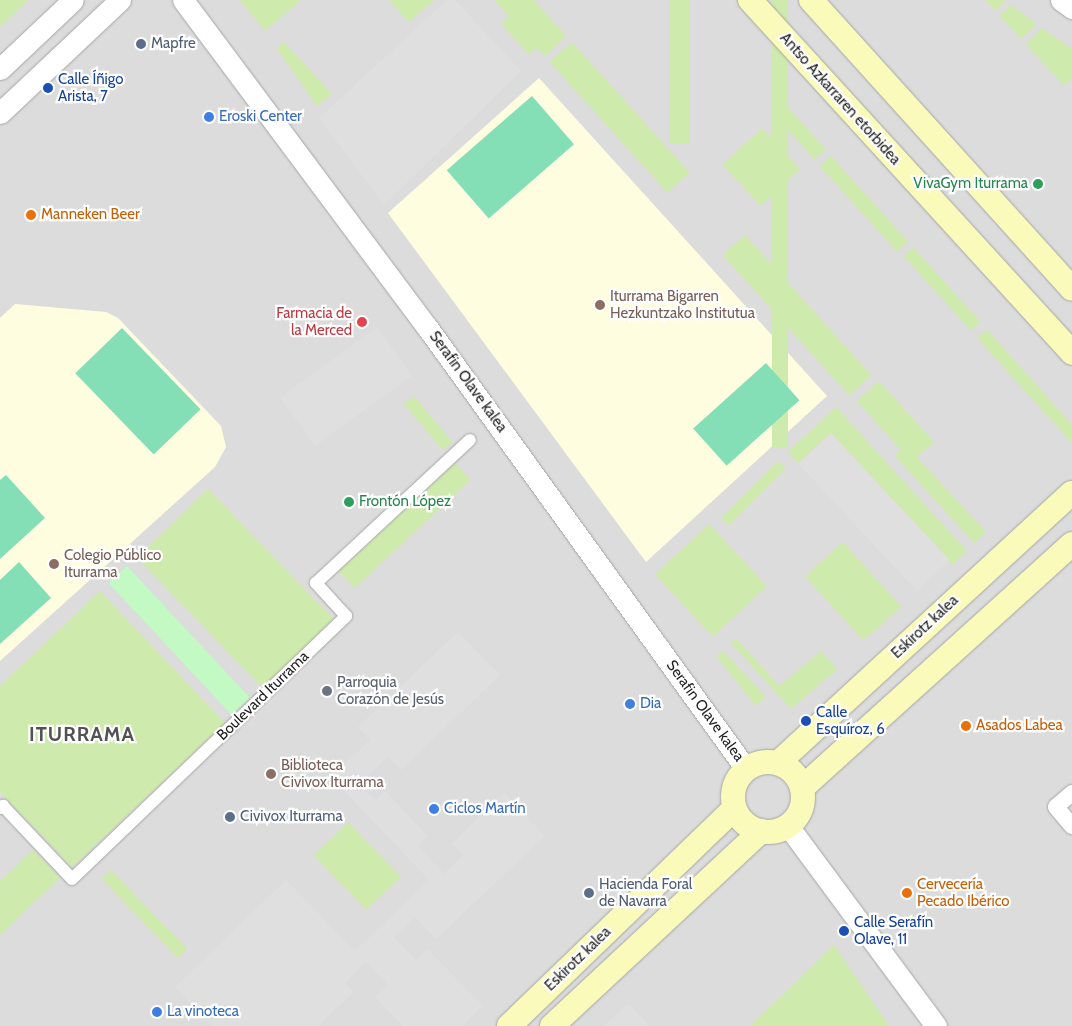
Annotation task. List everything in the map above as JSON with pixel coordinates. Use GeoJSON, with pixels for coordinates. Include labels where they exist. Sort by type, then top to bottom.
{"type":"FeatureCollection","features":[{"type":"Feature","properties":{"kind":"main road","name":"Antso Azkarraren etorbidea"},"geometry":{"type":"LineString","coordinates":[[750,0],[1072,353]]}},
{"type":"Feature","properties":{"kind":"main road"},"geometry":{"type":"LineString","coordinates":[[811,0],[1072,289]]}},
{"type":"Feature","properties":{"kind":"main road","name":"Eskirotz kalea"},"geometry":{"type":"LineString","coordinates":[[778,763],[1072,493]]}},
{"type":"Feature","properties":{"kind":"main road"},"geometry":{"type":"LineString","coordinates":[[802,788],[1072,544]]}},
{"type":"Feature","properties":{"kind":"main road"},"geometry":{"type":"LineString","coordinates":[[762,762],[778,763],[794,773],[802,788],[801,809],[788,826],[761,832],[745,824],[734,809],[736,780],[746,769],[762,762]]}},
{"type":"Feature","properties":{"kind":"main road","name":"Eskirotz kalea"},"geometry":{"type":"LineString","coordinates":[[509,1026],[734,809]]}},
{"type":"Feature","properties":{"kind":"main road","name":"Eskirotz kalea"},"geometry":{"type":"LineString","coordinates":[[552,1026],[761,832]]}},
{"type":"Feature","properties":{"kind":"street"},"geometry":{"type":"LineString","coordinates":[[0,69],[73,0]]}},
{"type":"Feature","properties":{"kind":"street"},"geometry":{"type":"LineString","coordinates":[[0,113],[120,0]]}},
{"type":"Feature","properties":{"kind":"street","name":"Serafin Olave kalea"},"geometry":{"type":"LineString","coordinates":[[183,0],[416,311],[746,769]]}},
{"type":"Feature","properties":{"kind":"street"},"geometry":{"type":"LineString","coordinates":[[1061,0],[1072,8]]}},
{"type":"Feature","properties":{"kind":"street","name":"Boulevard Iturrama"},"geometry":{"type":"LineString","coordinates":[[0,808],[3,806],[72,879],[346,616],[316,583],[470,440]]}},
{"type":"Feature","properties":{"kind":"street"},"geometry":{"type":"LineString","coordinates":[[1072,793],[1056,807],[1072,826]]}},
{"type":"Feature","properties":{"kind":"street"},"geometry":{"type":"LineString","coordinates":[[788,826],[936,1026]]}},
{"type":"Feature","properties":{"kind":"shaded area"},"geometry":{"type":"Polygon","coordinates":[[[0,0],[1072,0],[1072,1026],[0,1026],[0,0]]]}},
{"type":"Feature","properties":{"kind":"shaded area"},"geometry":{"type":"Polygon","coordinates":[[[447,0],[455,0],[521,71],[384,205],[319,118],[447,0]]]}},
{"type":"Feature","properties":{"kind":"shaded area","name":"Iturrama Bigarren Hezkuntzako Institutua"},"geometry":{"type":"Polygon","coordinates":[[[539,78],[827,396],[646,562],[388,213],[539,78]]]}},
{"type":"Feature","properties":{"kind":"shaded area","name":"Colegio Público Iturrama"},"geometry":{"type":"Polygon","coordinates":[[[15,304],[106,312],[118,318],[221,426],[226,447],[215,467],[0,661],[0,318],[15,304]]]}},
{"type":"Feature","properties":{"kind":"shaded area"},"geometry":{"type":"Polygon","coordinates":[[[377,327],[412,376],[315,446],[280,398],[377,327]]]}},
{"type":"Feature","properties":{"kind":"shaded area"},"geometry":{"type":"Polygon","coordinates":[[[831,433],[950,560],[917,591],[798,464],[831,433]]]}},
{"type":"Feature","properties":{"kind":"shaded area"},"geometry":{"type":"Polygon","coordinates":[[[458,632],[500,675],[401,770],[388,757],[359,784],[375,800],[385,791],[428,836],[418,846],[444,874],[463,855],[452,843],[504,793],[545,836],[436,939],[415,917],[394,937],[416,960],[427,949],[483,1006],[462,1026],[403,1026],[375,997],[388,985],[366,962],[345,983],[354,992],[318,1026],[212,1026],[175,987],[286,880],[355,951],[429,880],[331,777],[370,740],[358,727],[458,632]]]}},
{"type":"Feature","properties":{"kind":"shaded area"},"geometry":{"type":"Polygon","coordinates":[[[628,1003],[650,1026],[604,1026],[628,1003]]]}},
{"type":"Feature","properties":{"kind":"green space"},"geometry":{"type":"Polygon","coordinates":[[[0,0],[28,0],[0,27],[0,0]]]}},
{"type":"Feature","properties":{"kind":"green space"},"geometry":{"type":"Polygon","coordinates":[[[240,0],[301,0],[265,31],[240,0]]]}},
{"type":"Feature","properties":{"kind":"green space"},"geometry":{"type":"Polygon","coordinates":[[[389,0],[434,0],[409,22],[389,0]]]}},
{"type":"Feature","properties":{"kind":"green space"},"geometry":{"type":"Polygon","coordinates":[[[494,0],[534,0],[566,36],[545,56],[536,48],[529,55],[501,24],[509,16],[494,0]]]}},
{"type":"Feature","properties":{"kind":"green space"},"geometry":{"type":"Polygon","coordinates":[[[669,0],[690,0],[690,143],[669,143],[669,0]]]}},
{"type":"Feature","properties":{"kind":"green space"},"geometry":{"type":"Polygon","coordinates":[[[772,0],[788,0],[788,447],[772,447],[772,0]]]}},
{"type":"Feature","properties":{"kind":"green space"},"geometry":{"type":"Polygon","coordinates":[[[985,0],[1006,0],[1006,1],[995,11],[985,0]]]}},
{"type":"Feature","properties":{"kind":"green space"},"geometry":{"type":"Polygon","coordinates":[[[1011,5],[1037,24],[1021,39],[999,16],[1011,5]]]}},
{"type":"Feature","properties":{"kind":"green space"},"geometry":{"type":"Polygon","coordinates":[[[1042,28],[1072,49],[1072,78],[1064,86],[1026,44],[1042,28]]]}},
{"type":"Feature","properties":{"kind":"green space"},"geometry":{"type":"Polygon","coordinates":[[[284,42],[332,94],[317,106],[277,49],[284,42]]]}},
{"type":"Feature","properties":{"kind":"green space"},"geometry":{"type":"Polygon","coordinates":[[[572,42],[690,173],[667,193],[550,62],[572,42]]]}},
{"type":"Feature","properties":{"kind":"green space"},"geometry":{"type":"Polygon","coordinates":[[[532,96],[574,144],[489,218],[447,170],[532,96]]]}},
{"type":"Feature","properties":{"kind":"green space"},"geometry":{"type":"Polygon","coordinates":[[[783,102],[826,150],[815,160],[772,112],[783,102]]]}},
{"type":"Feature","properties":{"kind":"green space"},"geometry":{"type":"Polygon","coordinates":[[[762,128],[800,169],[761,206],[723,165],[762,128]]]}},
{"type":"Feature","properties":{"kind":"green space"},"geometry":{"type":"Polygon","coordinates":[[[831,156],[908,241],[897,251],[820,166],[831,156]]]}},
{"type":"Feature","properties":{"kind":"green space"},"geometry":{"type":"Polygon","coordinates":[[[745,235],[871,375],[849,396],[723,255],[745,235]]]}},
{"type":"Feature","properties":{"kind":"green space"},"geometry":{"type":"Polygon","coordinates":[[[913,247],[981,322],[971,331],[903,256],[913,247]]]}},
{"type":"Feature","properties":{"kind":"green space"},"geometry":{"type":"Polygon","coordinates":[[[122,328],[200,409],[154,454],[75,373],[122,328]]]}},
{"type":"Feature","properties":{"kind":"green space"},"geometry":{"type":"Polygon","coordinates":[[[987,329],[1072,425],[1071,442],[977,338],[987,329]]]}},
{"type":"Feature","properties":{"kind":"green space"},"geometry":{"type":"Polygon","coordinates":[[[766,363],[799,400],[727,466],[693,429],[766,363]]]}},
{"type":"Feature","properties":{"kind":"green space"},"geometry":{"type":"Polygon","coordinates":[[[879,381],[934,442],[917,457],[986,532],[974,543],[895,456],[901,450],[857,401],[879,381]]]}},
{"type":"Feature","properties":{"kind":"green space"},"geometry":{"type":"Polygon","coordinates":[[[414,396],[453,442],[443,450],[404,404],[414,396]]]}},
{"type":"Feature","properties":{"kind":"green space"},"geometry":{"type":"Polygon","coordinates":[[[836,407],[967,551],[952,565],[831,433],[798,463],[788,452],[836,407]]]}},
{"type":"Feature","properties":{"kind":"green space"},"geometry":{"type":"Polygon","coordinates":[[[778,461],[786,469],[729,526],[721,518],[778,461]]]}},
{"type":"Feature","properties":{"kind":"green space"},"geometry":{"type":"Polygon","coordinates":[[[455,463],[471,480],[354,588],[339,571],[455,463]]]}},
{"type":"Feature","properties":{"kind":"green space"},"geometry":{"type":"Polygon","coordinates":[[[6,475],[45,518],[0,559],[0,480],[6,475]]]}},
{"type":"Feature","properties":{"kind":"green space"},"geometry":{"type":"Polygon","coordinates":[[[208,489],[334,619],[263,688],[137,558],[208,489]]]}},
{"type":"Feature","properties":{"kind":"green space"},"geometry":{"type":"Polygon","coordinates":[[[709,524],[767,586],[713,637],[655,574],[709,524]]]}},
{"type":"Feature","properties":{"kind":"green space"},"geometry":{"type":"Polygon","coordinates":[[[843,542],[901,607],[863,641],[805,576],[843,542]]]}},
{"type":"Feature","properties":{"kind":"green space"},"geometry":{"type":"Polygon","coordinates":[[[19,562],[51,598],[0,644],[0,580],[19,562]]]}},
{"type":"Feature","properties":{"kind":"green space"},"geometry":{"type":"Polygon","coordinates":[[[127,566],[250,698],[231,715],[109,583],[127,566]]]}},
{"type":"Feature","properties":{"kind":"green space"},"geometry":{"type":"Polygon","coordinates":[[[100,591],[225,723],[72,867],[0,792],[0,686],[100,591]]]}},
{"type":"Feature","properties":{"kind":"green space"},"geometry":{"type":"Polygon","coordinates":[[[736,638],[779,686],[821,651],[837,669],[791,709],[731,643],[736,638]]]}},
{"type":"Feature","properties":{"kind":"green space"},"geometry":{"type":"Polygon","coordinates":[[[723,651],[766,697],[756,706],[716,656],[723,651]]]}},
{"type":"Feature","properties":{"kind":"green space"},"geometry":{"type":"Polygon","coordinates":[[[348,822],[401,877],[366,910],[313,855],[348,822]]]}},
{"type":"Feature","properties":{"kind":"green space"},"geometry":{"type":"Polygon","coordinates":[[[33,850],[60,878],[0,935],[0,881],[33,850]]]}},
{"type":"Feature","properties":{"kind":"green space"},"geometry":{"type":"Polygon","coordinates":[[[111,870],[187,949],[178,958],[102,879],[111,870]]]}},
{"type":"Feature","properties":{"kind":"green space"},"geometry":{"type":"Polygon","coordinates":[[[834,945],[889,1026],[751,1025],[834,945]]]}},
{"type":"Feature","properties":{"kind":"place","name":"Mapfre"},"geometry":{"type":"Point","coordinates":[141,44]}},
{"type":"Feature","properties":{"kind":"place","name":"Calle Íñigo Arista, 7"},"geometry":{"type":"Point","coordinates":[48,88]}},
{"type":"Feature","properties":{"kind":"place","name":"Eroski Center"},"geometry":{"type":"Point","coordinates":[209,117]}},
{"type":"Feature","properties":{"kind":"place","name":"VivaGym Iturrama"},"geometry":{"type":"Point","coordinates":[1038,184]}},
{"type":"Feature","properties":{"kind":"place","name":"Manneken Beer"},"geometry":{"type":"Point","coordinates":[31,215]}},
{"type":"Feature","properties":{"kind":"place","name":"Iturrama Bigarren Hezkuntzako Institutua"},"geometry":{"type":"Point","coordinates":[600,305]}},
{"type":"Feature","properties":{"kind":"place","name":"Farmacia de la Merced"},"geometry":{"type":"Point","coordinates":[362,322]}},
{"type":"Feature","properties":{"kind":"place","name":"Frontón López"},"geometry":{"type":"Point","coordinates":[349,502]}},
{"type":"Feature","properties":{"kind":"place","name":"Colegio Público Iturrama"},"geometry":{"type":"Point","coordinates":[54,564]}},
{"type":"Feature","properties":{"kind":"place","name":"Parroquia Corazón de Jesús"},"geometry":{"type":"Point","coordinates":[327,691]}},
{"type":"Feature","properties":{"kind":"place","name":"Dia"},"geometry":{"type":"Point","coordinates":[630,704]}},
{"type":"Feature","properties":{"kind":"place","name":"Calle Esquíroz, 6"},"geometry":{"type":"Point","coordinates":[806,721]}},
{"type":"Feature","properties":{"kind":"place","name":"Asados Labea"},"geometry":{"type":"Point","coordinates":[966,726]}},
{"type":"Feature","properties":{"kind":"place","name":"Biblioteca Civivox Iturrama"},"geometry":{"type":"Point","coordinates":[271,774]}},
{"type":"Feature","properties":{"kind":"place","name":"Ciclos Martín"},"geometry":{"type":"Point","coordinates":[434,809]}},
{"type":"Feature","properties":{"kind":"place","name":"Civivox Iturrama"},"geometry":{"type":"Point","coordinates":[230,817]}},
{"type":"Feature","properties":{"kind":"place","name":"Hacienda Foral de Navarra"},"geometry":{"type":"Point","coordinates":[589,893]}},
{"type":"Feature","properties":{"kind":"place","name":"Cervecería Pecado Ibérico"},"geometry":{"type":"Point","coordinates":[907,893]}},
{"type":"Feature","properties":{"kind":"place","name":"Calle Serafín Olave, 11"},"geometry":{"type":"Point","coordinates":[844,931]}},
{"type":"Feature","properties":{"kind":"place","name":"La vinoteca"},"geometry":{"type":"Point","coordinates":[157,1012]}},
{"type":"Feature","properties":{"kind":"district","name":"ITURRAMA"},"geometry":{"type":"Point","coordinates":[82,734]}}]}
